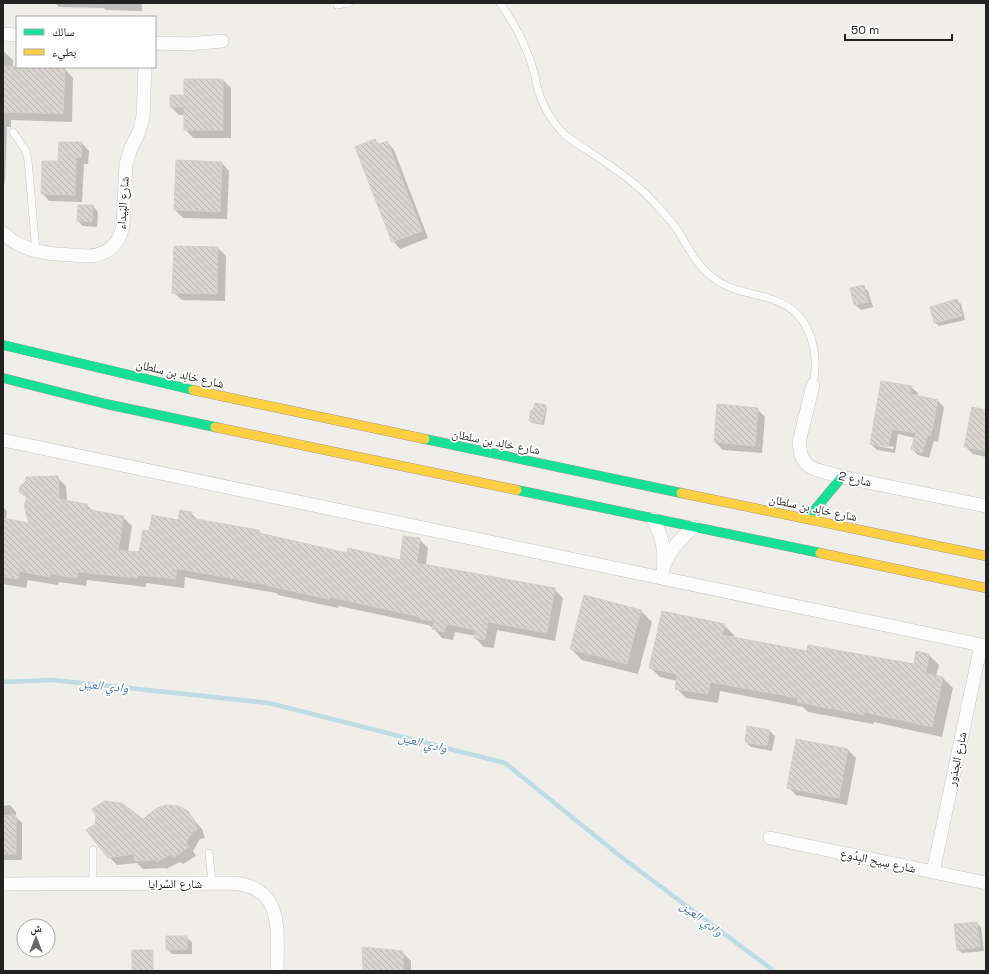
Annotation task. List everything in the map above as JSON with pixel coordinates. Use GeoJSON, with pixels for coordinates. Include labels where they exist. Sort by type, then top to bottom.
{"type":"FeatureCollection","features":[{"type":"Feature","properties":{"kind":"main road","name":"شارع خالِد بن سلطان"},"geometry":{"type":"LineString","coordinates":[[3,345],[284,410],[986,556]]}},
{"type":"Feature","properties":{"kind":"main road"},"geometry":{"type":"LineString","coordinates":[[3,378],[106,404],[652,519],[787,545],[986,588]]}},
{"type":"Feature","properties":{"kind":"main road"},"geometry":{"type":"LineString","coordinates":[[807,519],[842,477]]}},
{"type":"Feature","properties":{"kind":"street"},"geometry":{"type":"LineString","coordinates":[[3,34],[16,35]]}},
{"type":"Feature","properties":{"kind":"street"},"geometry":{"type":"LineString","coordinates":[[156,43],[188,44],[222,41]]}},
{"type":"Feature","properties":{"kind":"street","name":"شارع البَيداء"},"geometry":{"type":"LineString","coordinates":[[3,233],[20,246],[36,252],[96,256],[108,251],[117,242],[121,235],[123,226],[126,164],[131,148],[139,132],[143,117],[145,68]]}},
{"type":"Feature","properties":{"kind":"street","name":"شارع 2"},"geometry":{"type":"LineString","coordinates":[[813,385],[799,442],[801,455],[804,461],[814,469],[842,477],[986,506]]}},
{"type":"Feature","properties":{"kind":"street"},"geometry":{"type":"LineString","coordinates":[[3,440],[984,646]]}},
{"type":"Feature","properties":{"kind":"street"},"geometry":{"type":"LineString","coordinates":[[652,519],[661,536],[665,555],[662,578]]}},
{"type":"Feature","properties":{"kind":"street"},"geometry":{"type":"LineString","coordinates":[[664,565],[676,544],[694,527]]}},
{"type":"Feature","properties":{"kind":"street","name":"شارع الجذور"},"geometry":{"type":"LineString","coordinates":[[933,872],[984,646]]}},
{"type":"Feature","properties":{"kind":"street","name":"شارع سِيح البِدُوع"},"geometry":{"type":"LineString","coordinates":[[770,838],[986,883]]}},
{"type":"Feature","properties":{"kind":"street","name":"شارع السَّرايا"},"geometry":{"type":"LineString","coordinates":[[3,884],[239,883],[248,885],[264,894],[274,910],[276,919],[277,971]]}},
{"type":"Feature","properties":{"kind":"lane"},"geometry":{"type":"LineString","coordinates":[[337,5],[349,3]]}},
{"type":"Feature","properties":{"kind":"lane"},"geometry":{"type":"LineString","coordinates":[[500,3],[516,27],[523,41],[534,71],[541,100],[546,112],[558,129],[636,184],[648,195],[669,219],[696,262],[716,280],[734,289],[778,302],[797,314],[808,331],[815,351],[816,363],[813,385]]}},
{"type":"Feature","properties":{"kind":"lane"},"geometry":{"type":"LineString","coordinates":[[13,132],[26,151],[28,160],[36,252]]}},
{"type":"Feature","properties":{"kind":"lane"},"geometry":{"type":"LineString","coordinates":[[93,850],[93,884]]}},
{"type":"Feature","properties":{"kind":"lane"},"geometry":{"type":"LineString","coordinates":[[210,853],[212,883]]}},
{"type":"Feature","properties":{"kind":"building"},"geometry":{"type":"Polygon","coordinates":[[[3,66],[16,66],[16,68],[65,68],[63,114],[3,112],[3,66]]]}},
{"type":"Feature","properties":{"kind":"building"},"geometry":{"type":"Polygon","coordinates":[[[184,79],[223,79],[223,130],[184,130],[184,107],[170,107],[170,95],[184,95],[184,79]]]}},
{"type":"Feature","properties":{"kind":"building"},"geometry":{"type":"Polygon","coordinates":[[[375,139],[377,145],[387,141],[422,231],[392,242],[355,147],[375,139]]]}},
{"type":"Feature","properties":{"kind":"building"},"geometry":{"type":"Polygon","coordinates":[[[59,142],[82,142],[81,157],[76,157],[75,195],[41,194],[42,161],[58,161],[59,142]]]}},
{"type":"Feature","properties":{"kind":"building"},"geometry":{"type":"Polygon","coordinates":[[[176,160],[222,162],[220,212],[174,210],[176,160]]]}},
{"type":"Feature","properties":{"kind":"building"},"geometry":{"type":"Polygon","coordinates":[[[78,205],[93,205],[92,222],[77,221],[78,205]]]}},
{"type":"Feature","properties":{"kind":"building"},"geometry":{"type":"Polygon","coordinates":[[[174,246],[218,247],[217,294],[172,293],[174,246]]]}},
{"type":"Feature","properties":{"kind":"building"},"geometry":{"type":"Polygon","coordinates":[[[864,285],[868,302],[854,305],[850,288],[864,285]]]}},
{"type":"Feature","properties":{"kind":"building"},"geometry":{"type":"Polygon","coordinates":[[[957,299],[962,316],[934,323],[930,307],[957,299]]]}},
{"type":"Feature","properties":{"kind":"building"},"geometry":{"type":"Polygon","coordinates":[[[881,381],[912,386],[910,394],[938,400],[931,436],[928,435],[922,453],[911,449],[916,433],[892,429],[888,447],[870,444],[881,381]]]}},
{"type":"Feature","properties":{"kind":"building"},"geometry":{"type":"Polygon","coordinates":[[[535,403],[546,405],[542,424],[529,421],[531,410],[533,410],[535,403]]]}},
{"type":"Feature","properties":{"kind":"building"},"geometry":{"type":"Polygon","coordinates":[[[717,404],[758,408],[755,446],[714,442],[717,404]]]}},
{"type":"Feature","properties":{"kind":"building"},"geometry":{"type":"Polygon","coordinates":[[[972,407],[986,410],[986,451],[964,447],[972,407]]]}},
{"type":"Feature","properties":{"kind":"building"},"geometry":{"type":"Polygon","coordinates":[[[58,476],[59,499],[87,504],[86,509],[124,516],[118,550],[139,552],[143,530],[149,531],[152,515],[178,520],[180,510],[192,512],[190,518],[259,530],[259,533],[347,553],[348,548],[400,560],[403,536],[420,538],[417,563],[555,588],[547,633],[488,622],[485,640],[474,638],[476,630],[446,624],[444,632],[432,629],[434,621],[420,619],[420,617],[330,597],[329,599],[268,585],[180,569],[177,569],[175,579],[137,575],[137,578],[78,572],[77,578],[50,574],[50,577],[19,571],[18,579],[3,577],[3,518],[29,523],[24,506],[27,497],[19,492],[20,486],[25,482],[26,477],[58,476]]]}},
{"type":"Feature","properties":{"kind":"building"},"geometry":{"type":"Polygon","coordinates":[[[584,595],[641,610],[627,664],[570,649],[584,595]]]}},
{"type":"Feature","properties":{"kind":"building"},"geometry":{"type":"Polygon","coordinates":[[[662,611],[725,624],[722,635],[807,651],[808,645],[914,664],[916,651],[929,654],[926,673],[943,677],[932,727],[864,712],[864,715],[797,702],[798,698],[710,682],[708,694],[675,689],[677,674],[649,668],[662,611]]]}},
{"type":"Feature","properties":{"kind":"building"},"geometry":{"type":"Polygon","coordinates":[[[747,726],[770,730],[767,746],[745,742],[747,726]]]}},
{"type":"Feature","properties":{"kind":"building"},"geometry":{"type":"Polygon","coordinates":[[[796,739],[848,749],[839,798],[787,788],[796,739]]]}},
{"type":"Feature","properties":{"kind":"building"},"geometry":{"type":"Polygon","coordinates":[[[105,801],[122,803],[143,819],[157,808],[167,805],[178,806],[188,811],[194,820],[197,830],[192,832],[186,843],[189,847],[174,857],[172,854],[157,862],[156,860],[134,861],[134,854],[108,858],[86,830],[95,824],[96,815],[92,809],[105,801]]]}},
{"type":"Feature","properties":{"kind":"building"},"geometry":{"type":"Polygon","coordinates":[[[16,815],[16,854],[3,854],[3,816],[16,815]]]}},
{"type":"Feature","properties":{"kind":"building"},"geometry":{"type":"Polygon","coordinates":[[[977,922],[980,947],[957,950],[954,924],[977,922]]]}},
{"type":"Feature","properties":{"kind":"building"},"geometry":{"type":"Polygon","coordinates":[[[166,936],[187,936],[187,949],[166,950],[166,936]]]}},
{"type":"Feature","properties":{"kind":"building"},"geometry":{"type":"Polygon","coordinates":[[[362,947],[403,951],[403,971],[363,971],[362,947]]]}},
{"type":"Feature","properties":{"kind":"building"},"geometry":{"type":"Polygon","coordinates":[[[132,950],[153,950],[153,971],[132,971],[132,950]]]}},
{"type":"Feature","properties":{"kind":"waterway","name":"وادي العين"},"geometry":{"type":"LineString","coordinates":[[3,682],[53,680],[269,703],[505,763],[625,860],[774,971]]}},
{"type":"Feature","properties":{"kind":"traffic: fast"},"geometry":{"type":"LineString","coordinates":[[3,345],[193,390]]}},
{"type":"Feature","properties":{"kind":"traffic: fast"},"geometry":{"type":"LineString","coordinates":[[3,378],[106,404],[215,427]]}},
{"type":"Feature","properties":{"kind":"traffic: fast"},"geometry":{"type":"LineString","coordinates":[[425,439],[681,493]]}},
{"type":"Feature","properties":{"kind":"traffic: fast"},"geometry":{"type":"LineString","coordinates":[[807,519],[842,477]]}},
{"type":"Feature","properties":{"kind":"traffic: fast"},"geometry":{"type":"LineString","coordinates":[[517,490],[820,553]]}},
{"type":"Feature","properties":{"kind":"traffic: slow"},"geometry":{"type":"LineString","coordinates":[[193,390],[425,439]]}},
{"type":"Feature","properties":{"kind":"traffic: slow"},"geometry":{"type":"LineString","coordinates":[[215,427],[517,490]]}},
{"type":"Feature","properties":{"kind":"traffic: slow"},"geometry":{"type":"LineString","coordinates":[[681,493],[986,556]]}},
{"type":"Feature","properties":{"kind":"traffic: slow"},"geometry":{"type":"LineString","coordinates":[[820,553],[986,588]]}}]}
